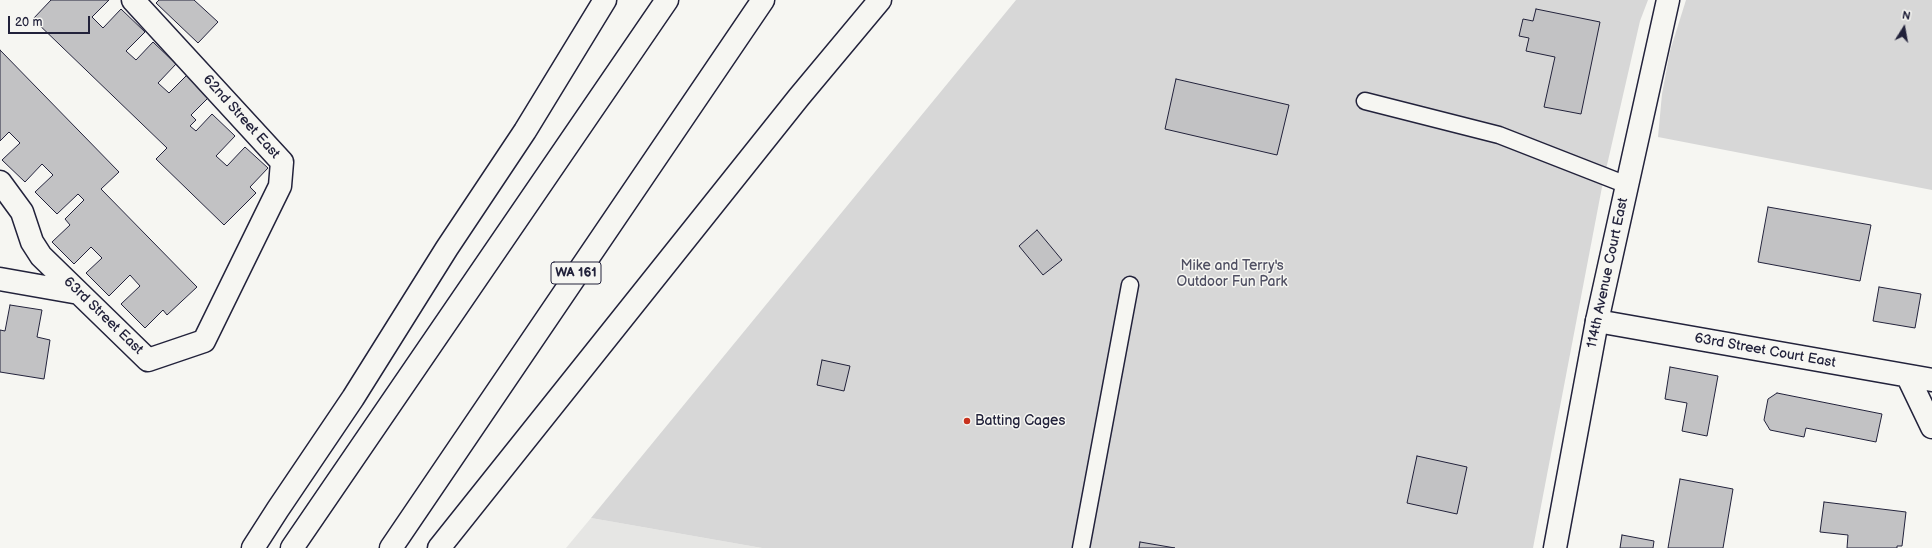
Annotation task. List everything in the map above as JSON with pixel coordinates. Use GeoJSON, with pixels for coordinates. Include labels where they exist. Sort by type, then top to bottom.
{"type":"FeatureCollection","features":[{"type":"Feature","properties":{"kind":"main road","name":"62nd Street East"},"geometry":{"type":"LineString","coordinates":[[133,0],[282,162],[280,186],[238,275]]}},
{"type":"Feature","properties":{"kind":"main road"},"geometry":{"type":"LineString","coordinates":[[253,548],[353,398],[447,248],[525,131],[605,0]]}},
{"type":"Feature","properties":{"kind":"main road"},"geometry":{"type":"LineString","coordinates":[[292,548],[667,0]]}},
{"type":"Feature","properties":{"kind":"main road","name":"WA 161"},"geometry":{"type":"LineString","coordinates":[[391,548],[763,0]]}},
{"type":"Feature","properties":{"kind":"main road"},"geometry":{"type":"LineString","coordinates":[[439,548],[799,97],[880,0]]}},
{"type":"Feature","properties":{"kind":"main road","name":"114th Avenue Court East"},"geometry":{"type":"LineString","coordinates":[[1555,548],[1597,322],[1668,0]]}},
{"type":"Feature","properties":{"kind":"main road","name":"63rd Street East"},"geometry":{"type":"LineString","coordinates":[[0,182],[22,212],[32,242],[41,256],[148,360],[204,341],[238,275]]}},
{"type":"Feature","properties":{"kind":"main road"},"geometry":{"type":"LineString","coordinates":[[0,279],[79,293]]}},
{"type":"Feature","properties":{"kind":"main road","name":"63rd Street Court East"},"geometry":{"type":"LineString","coordinates":[[1597,322],[1932,380]]}},
{"type":"Feature","properties":{"kind":"main road"},"geometry":{"type":"LineString","coordinates":[[1908,377],[1932,427]]}},
{"type":"Feature","properties":{"kind":"lane"},"geometry":{"type":"LineString","coordinates":[[1365,101],[1499,135],[1627,185]]}},
{"type":"Feature","properties":{"kind":"lane"},"geometry":{"type":"LineString","coordinates":[[1081,548],[1130,284]]}},
{"type":"Feature","properties":{"kind":"shaded area"},"geometry":{"type":"Polygon","coordinates":[[[591,518],[762,548],[566,548],[591,518]]]}},
{"type":"Feature","properties":{"kind":"green space","name":"Mike and Terry's Outdoor Fun Park"},"geometry":{"type":"Polygon","coordinates":[[[1016,0],[1648,0],[1640,21],[1602,187],[1533,548],[762,548],[591,518],[1016,0]]]}},
{"type":"Feature","properties":{"kind":"green space"},"geometry":{"type":"Polygon","coordinates":[[[1686,0],[1932,0],[1932,190],[1658,137],[1662,94],[1670,51],[1686,0]]]}},
{"type":"Feature","properties":{"kind":"building"},"geometry":{"type":"Polygon","coordinates":[[[51,0],[109,0],[92,17],[103,28],[121,9],[145,32],[126,51],[136,60],[153,42],[176,64],[158,83],[169,93],[187,75],[209,97],[191,115],[196,120],[190,126],[196,131],[212,114],[235,136],[216,156],[227,166],[245,147],[268,168],[250,187],[256,193],[224,225],[156,159],[167,148],[33,19],[51,0]]]}},
{"type":"Feature","properties":{"kind":"building"},"geometry":{"type":"Polygon","coordinates":[[[159,0],[194,0],[218,22],[198,43],[156,3],[159,0]]]}},
{"type":"Feature","properties":{"kind":"building"},"geometry":{"type":"Polygon","coordinates":[[[1536,9],[1600,22],[1581,114],[1544,107],[1555,57],[1526,51],[1529,38],[1519,36],[1523,19],[1533,21],[1536,9]]]}},
{"type":"Feature","properties":{"kind":"building"},"geometry":{"type":"Polygon","coordinates":[[[0,50],[119,172],[101,189],[197,287],[167,315],[163,310],[145,328],[121,304],[140,286],[130,275],[109,296],[86,273],[102,258],[91,247],[74,264],[52,242],[70,225],[65,219],[84,200],[78,194],[57,214],[35,192],[53,175],[42,164],[25,182],[2,160],[20,143],[9,132],[0,141],[0,50]]]}},
{"type":"Feature","properties":{"kind":"building"},"geometry":{"type":"Polygon","coordinates":[[[1176,79],[1289,105],[1277,155],[1165,129],[1176,79]]]}},
{"type":"Feature","properties":{"kind":"building"},"geometry":{"type":"Polygon","coordinates":[[[1768,207],[1871,225],[1860,281],[1758,262],[1768,207]]]}},
{"type":"Feature","properties":{"kind":"building"},"geometry":{"type":"Polygon","coordinates":[[[1037,230],[1062,260],[1043,275],[1019,246],[1037,230]]]}},
{"type":"Feature","properties":{"kind":"building"},"geometry":{"type":"Polygon","coordinates":[[[1879,287],[1921,294],[1915,328],[1873,321],[1879,287]]]}},
{"type":"Feature","properties":{"kind":"building"},"geometry":{"type":"Polygon","coordinates":[[[10,305],[42,310],[37,337],[50,340],[44,379],[0,372],[0,330],[5,331],[10,305]]]}},
{"type":"Feature","properties":{"kind":"building"},"geometry":{"type":"Polygon","coordinates":[[[822,360],[850,366],[844,391],[817,385],[822,360]]]}},
{"type":"Feature","properties":{"kind":"building"},"geometry":{"type":"Polygon","coordinates":[[[1670,367],[1718,376],[1707,436],[1682,431],[1687,403],[1665,399],[1670,367]]]}},
{"type":"Feature","properties":{"kind":"building"},"geometry":{"type":"Polygon","coordinates":[[[1777,393],[1882,414],[1876,442],[1806,428],[1804,437],[1770,430],[1764,420],[1768,399],[1777,393]]]}},
{"type":"Feature","properties":{"kind":"building"},"geometry":{"type":"Polygon","coordinates":[[[1417,456],[1467,467],[1457,514],[1407,503],[1417,456]]]}},
{"type":"Feature","properties":{"kind":"building"},"geometry":{"type":"Polygon","coordinates":[[[1680,479],[1733,489],[1723,548],[1668,548],[1680,479]]]}},
{"type":"Feature","properties":{"kind":"building"},"geometry":{"type":"Polygon","coordinates":[[[1824,502],[1906,512],[1902,546],[1897,546],[1897,548],[1847,548],[1848,535],[1820,532],[1824,502]]]}},
{"type":"Feature","properties":{"kind":"building"},"geometry":{"type":"Polygon","coordinates":[[[1622,535],[1654,541],[1653,548],[1620,548],[1622,535]]]}},
{"type":"Feature","properties":{"kind":"building"},"geometry":{"type":"Polygon","coordinates":[[[1140,542],[1175,548],[1139,548],[1140,542]]]}},
{"type":"Feature","properties":{"kind":"place","name":"Batting Cages"},"geometry":{"type":"Point","coordinates":[967,421]}}]}
